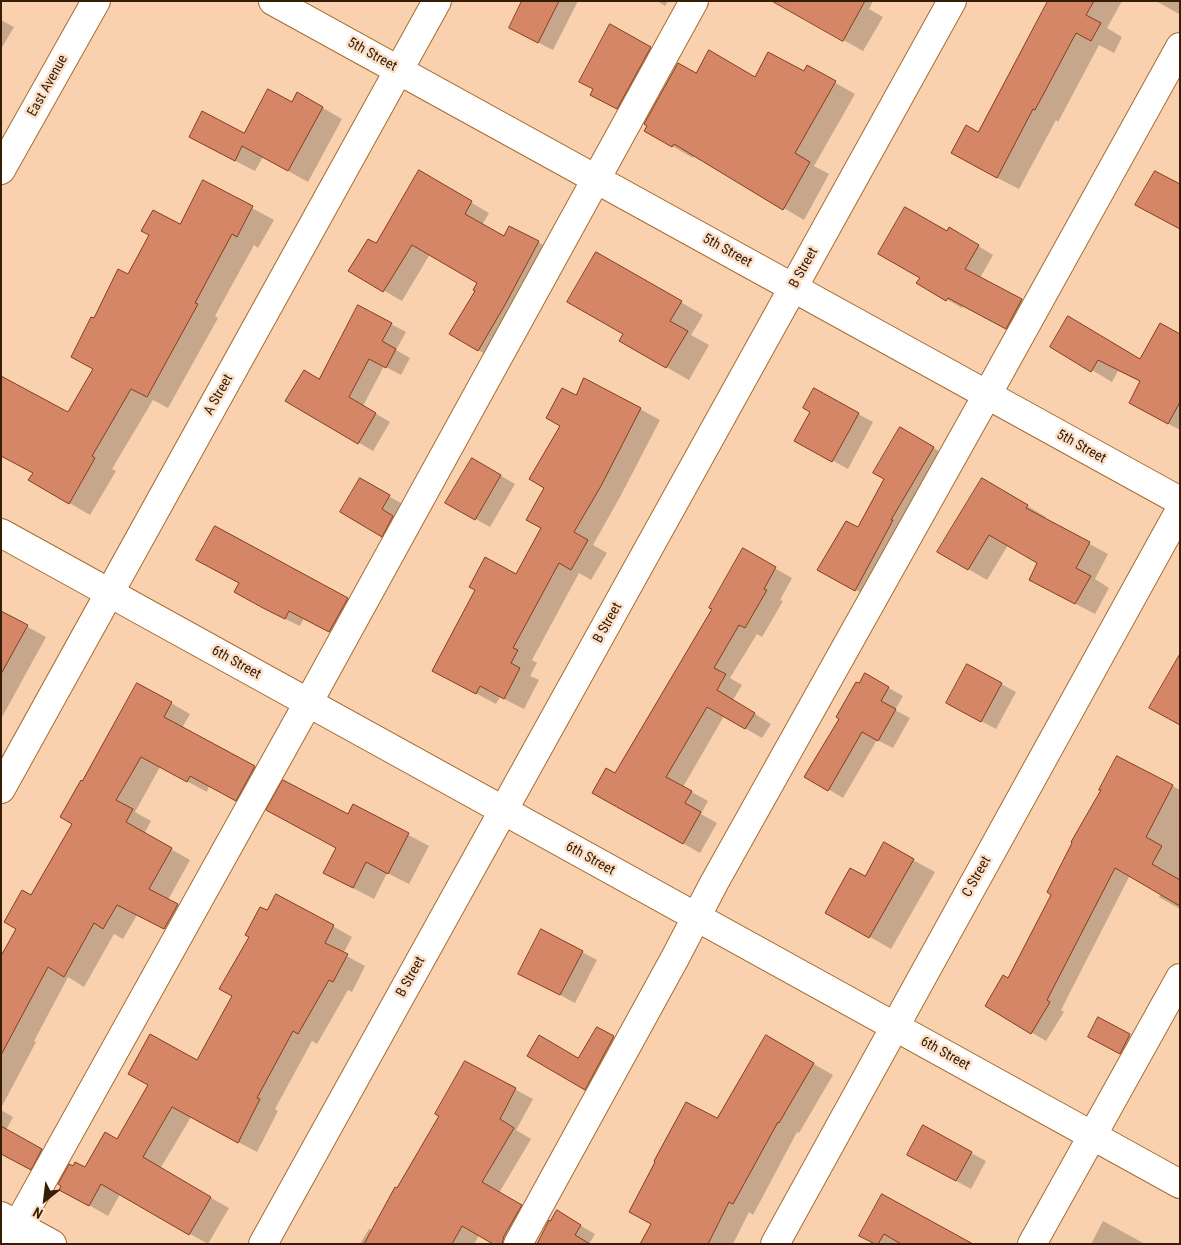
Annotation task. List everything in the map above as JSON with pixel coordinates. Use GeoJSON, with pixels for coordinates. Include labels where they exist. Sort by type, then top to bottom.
{"type":"FeatureCollection","features":[{"type":"Feature","properties":{"kind":"street","name":"East Avenue"},"geometry":{"type":"LineString","coordinates":[[1,170],[96,1]]}},
{"type":"Feature","properties":{"kind":"street","name":"5th Street"},"geometry":{"type":"LineString","coordinates":[[274,1],[1180,501]]}},
{"type":"Feature","properties":{"kind":"street","name":"A Street"},"geometry":{"type":"LineString","coordinates":[[1,789],[438,1]]}},
{"type":"Feature","properties":{"kind":"street"},"geometry":{"type":"LineString","coordinates":[[52,1244],[8,1228],[308,702],[694,1]]}},
{"type":"Feature","properties":{"kind":"street","name":"B Street"},"geometry":{"type":"LineString","coordinates":[[263,1244],[952,1]]}},
{"type":"Feature","properties":{"kind":"street"},"geometry":{"type":"LineString","coordinates":[[518,1244],[696,917],[1180,47]]}},
{"type":"Feature","properties":{"kind":"street","name":"C Street"},"geometry":{"type":"LineString","coordinates":[[775,1244],[1180,510]]}},
{"type":"Feature","properties":{"kind":"street","name":"6th Street"},"geometry":{"type":"LineString","coordinates":[[1,534],[1180,1184]]}},
{"type":"Feature","properties":{"kind":"street"},"geometry":{"type":"LineString","coordinates":[[1032,1244],[1180,978]]}},
{"type":"Feature","properties":{"kind":"building"},"geometry":{"type":"Polygon","coordinates":[[[522,1],[559,1],[538,43],[509,28],[522,1]]]}},
{"type":"Feature","properties":{"kind":"building"},"geometry":{"type":"Polygon","coordinates":[[[772,1],[865,1],[843,41],[772,1]]]}},
{"type":"Feature","properties":{"kind":"building"},"geometry":{"type":"Polygon","coordinates":[[[1048,1],[1094,1],[1086,15],[1101,23],[1091,41],[1076,33],[997,178],[951,153],[966,125],[978,132],[1048,1]]]}},
{"type":"Feature","properties":{"kind":"building"},"geometry":{"type":"Polygon","coordinates":[[[610,24],[651,47],[617,109],[590,95],[593,89],[579,82],[610,24]]]}},
{"type":"Feature","properties":{"kind":"building"},"geometry":{"type":"Polygon","coordinates":[[[709,50],[755,77],[768,52],[804,71],[807,65],[836,81],[795,153],[810,162],[783,210],[674,144],[672,147],[644,131],[647,126],[644,124],[678,63],[696,73],[709,50]]]}},
{"type":"Feature","properties":{"kind":"building"},"geometry":{"type":"Polygon","coordinates":[[[268,89],[292,102],[297,92],[323,107],[288,171],[242,146],[235,161],[189,137],[202,111],[244,133],[268,89]]]}},
{"type":"Feature","properties":{"kind":"building"},"geometry":{"type":"Polygon","coordinates":[[[419,170],[472,201],[465,214],[504,236],[509,226],[539,241],[478,351],[449,334],[475,291],[473,290],[477,283],[412,245],[383,292],[348,271],[368,239],[376,243],[419,170]]]}},
{"type":"Feature","properties":{"kind":"building"},"geometry":{"type":"Polygon","coordinates":[[[1155,171],[1180,184],[1180,229],[1135,205],[1155,171]]]}},
{"type":"Feature","properties":{"kind":"building"},"geometry":{"type":"Polygon","coordinates":[[[203,180],[253,206],[237,237],[232,234],[195,303],[198,304],[147,397],[131,389],[92,456],[95,458],[69,504],[28,480],[33,473],[1,456],[1,376],[68,412],[93,369],[71,357],[91,317],[94,318],[118,269],[128,274],[149,235],[141,231],[153,210],[180,224],[203,180]]]}},
{"type":"Feature","properties":{"kind":"building"},"geometry":{"type":"Polygon","coordinates":[[[905,207],[947,231],[949,227],[979,245],[965,269],[1022,299],[1006,329],[948,298],[946,301],[916,283],[920,278],[878,254],[905,207]]]}},
{"type":"Feature","properties":{"kind":"building"},"geometry":{"type":"Polygon","coordinates":[[[596,252],[682,301],[670,321],[688,331],[666,368],[619,341],[623,334],[567,302],[596,252]]]}},
{"type":"Feature","properties":{"kind":"building"},"geometry":{"type":"Polygon","coordinates":[[[358,305],[392,323],[382,341],[396,349],[386,368],[369,359],[349,397],[376,413],[358,444],[285,401],[304,370],[319,379],[358,305]]]}},
{"type":"Feature","properties":{"kind":"building"},"geometry":{"type":"Polygon","coordinates":[[[1068,316],[1140,359],[1160,323],[1180,334],[1180,402],[1168,424],[1129,403],[1140,381],[1098,360],[1091,372],[1050,347],[1068,316]]]}},
{"type":"Feature","properties":{"kind":"building"},"geometry":{"type":"Polygon","coordinates":[[[584,378],[641,408],[601,486],[574,532],[588,540],[571,570],[559,563],[513,648],[518,650],[511,663],[520,668],[504,699],[480,686],[476,694],[432,671],[475,590],[469,587],[485,557],[516,574],[541,528],[526,520],[544,488],[529,479],[560,426],[546,418],[562,388],[576,395],[584,378]]]}},
{"type":"Feature","properties":{"kind":"building"},"geometry":{"type":"Polygon","coordinates":[[[814,388],[859,413],[832,462],[794,441],[810,412],[803,408],[814,388]]]}},
{"type":"Feature","properties":{"kind":"building"},"geometry":{"type":"Polygon","coordinates":[[[900,427],[934,447],[891,520],[893,520],[855,591],[817,570],[846,521],[858,527],[884,479],[873,473],[900,427]]]}},
{"type":"Feature","properties":{"kind":"building"},"geometry":{"type":"Polygon","coordinates":[[[472,458],[501,475],[475,520],[445,503],[472,458]]]}},
{"type":"Feature","properties":{"kind":"building"},"geometry":{"type":"Polygon","coordinates":[[[360,478],[390,495],[382,509],[393,516],[382,537],[340,512],[360,478]]]}},
{"type":"Feature","properties":{"kind":"building"},"geometry":{"type":"Polygon","coordinates":[[[982,478],[1028,505],[1026,508],[1090,542],[1076,568],[1091,576],[1075,604],[1029,580],[1037,563],[989,535],[968,570],[937,552],[982,478]]]}},
{"type":"Feature","properties":{"kind":"building"},"geometry":{"type":"Polygon","coordinates":[[[215,526],[348,598],[329,632],[289,611],[285,619],[263,608],[234,592],[239,583],[196,560],[215,526]]]}},
{"type":"Feature","properties":{"kind":"building"},"geometry":{"type":"Polygon","coordinates":[[[743,548],[776,567],[764,589],[767,590],[745,628],[739,625],[714,668],[726,674],[717,690],[755,713],[745,729],[707,707],[666,777],[692,791],[685,803],[701,812],[683,844],[592,793],[606,768],[615,773],[712,609],[709,608],[743,548]]]}},
{"type":"Feature","properties":{"kind":"building"},"geometry":{"type":"Polygon","coordinates":[[[1,611],[28,625],[1,674],[1,611]]]}},
{"type":"Feature","properties":{"kind":"building"},"geometry":{"type":"Polygon","coordinates":[[[1180,654],[1180,725],[1149,708],[1180,654]]]}},
{"type":"Feature","properties":{"kind":"building"},"geometry":{"type":"Polygon","coordinates":[[[967,664],[1002,683],[981,722],[946,703],[967,664]]]}},
{"type":"Feature","properties":{"kind":"building"},"geometry":{"type":"Polygon","coordinates":[[[865,673],[889,687],[881,701],[896,709],[878,741],[862,732],[828,791],[804,777],[839,719],[836,717],[856,682],[859,683],[865,673]]]}},
{"type":"Feature","properties":{"kind":"building"},"geometry":{"type":"Polygon","coordinates":[[[137,683],[172,702],[164,717],[255,766],[236,801],[190,776],[187,782],[141,757],[116,800],[133,809],[126,822],[172,848],[149,889],[178,904],[164,929],[117,905],[103,929],[94,923],[64,977],[48,967],[1,1055],[1,956],[16,929],[4,922],[22,890],[31,895],[72,824],[60,817],[137,683]]]}},
{"type":"Feature","properties":{"kind":"building"},"geometry":{"type":"Polygon","coordinates":[[[1117,756],[1173,785],[1146,837],[1162,846],[1152,864],[1180,880],[1180,906],[1115,868],[1047,1000],[1050,1002],[1031,1034],[985,1006],[1003,975],[1008,978],[1051,895],[1047,892],[1071,842],[1101,790],[1099,790],[1117,756]]]}},
{"type":"Feature","properties":{"kind":"building"},"geometry":{"type":"Polygon","coordinates":[[[283,780],[348,814],[353,804],[409,833],[388,874],[366,862],[353,888],[323,873],[336,848],[266,810],[283,780]]]}},
{"type":"Feature","properties":{"kind":"building"},"geometry":{"type":"Polygon","coordinates":[[[884,842],[914,859],[869,938],[825,913],[850,868],[865,876],[884,842]]]}},
{"type":"Feature","properties":{"kind":"building"},"geometry":{"type":"Polygon","coordinates":[[[276,894],[334,925],[325,943],[348,954],[333,982],[329,980],[298,1034],[293,1031],[257,1098],[260,1099],[238,1143],[172,1107],[143,1157],[211,1197],[189,1235],[101,1184],[89,1206],[59,1190],[61,1186],[58,1184],[69,1164],[73,1166],[75,1162],[85,1167],[105,1132],[117,1139],[148,1085],[128,1074],[150,1034],[197,1060],[232,996],[219,989],[249,937],[245,935],[260,907],[267,910],[276,894]]]}},
{"type":"Feature","properties":{"kind":"building"},"geometry":{"type":"Polygon","coordinates":[[[541,929],[583,951],[560,995],[518,974],[541,929]]]}},
{"type":"Feature","properties":{"kind":"building"},"geometry":{"type":"Polygon","coordinates":[[[1098,1017],[1130,1034],[1120,1054],[1088,1037],[1098,1017]]]}},
{"type":"Feature","properties":{"kind":"building"},"geometry":{"type":"Polygon","coordinates":[[[597,1027],[614,1036],[585,1090],[527,1056],[539,1035],[578,1058],[597,1027]]]}},
{"type":"Feature","properties":{"kind":"building"},"geometry":{"type":"Polygon","coordinates":[[[766,1035],[814,1063],[778,1122],[733,1204],[729,1202],[708,1244],[640,1244],[651,1224],[629,1212],[686,1102],[717,1118],[766,1035]]]}},
{"type":"Feature","properties":{"kind":"building"},"geometry":{"type":"Polygon","coordinates":[[[465,1061],[516,1088],[500,1119],[514,1128],[482,1182],[522,1205],[504,1236],[502,1244],[493,1244],[462,1226],[452,1244],[364,1244],[395,1187],[397,1188],[439,1116],[435,1114],[465,1061]]]}},
{"type":"Feature","properties":{"kind":"building"},"geometry":{"type":"Polygon","coordinates":[[[923,1125],[972,1152],[956,1181],[907,1155],[923,1125]]]}},
{"type":"Feature","properties":{"kind":"building"},"geometry":{"type":"Polygon","coordinates":[[[1,1126],[42,1149],[31,1170],[1,1154],[1,1126]]]}},
{"type":"Feature","properties":{"kind":"building"},"geometry":{"type":"Polygon","coordinates":[[[882,1194],[973,1244],[901,1244],[884,1234],[878,1244],[875,1244],[859,1236],[882,1194]]]}},
{"type":"Feature","properties":{"kind":"building"},"geometry":{"type":"Polygon","coordinates":[[[557,1210],[581,1225],[575,1235],[590,1244],[537,1244],[549,1220],[557,1210]]]}}]}
